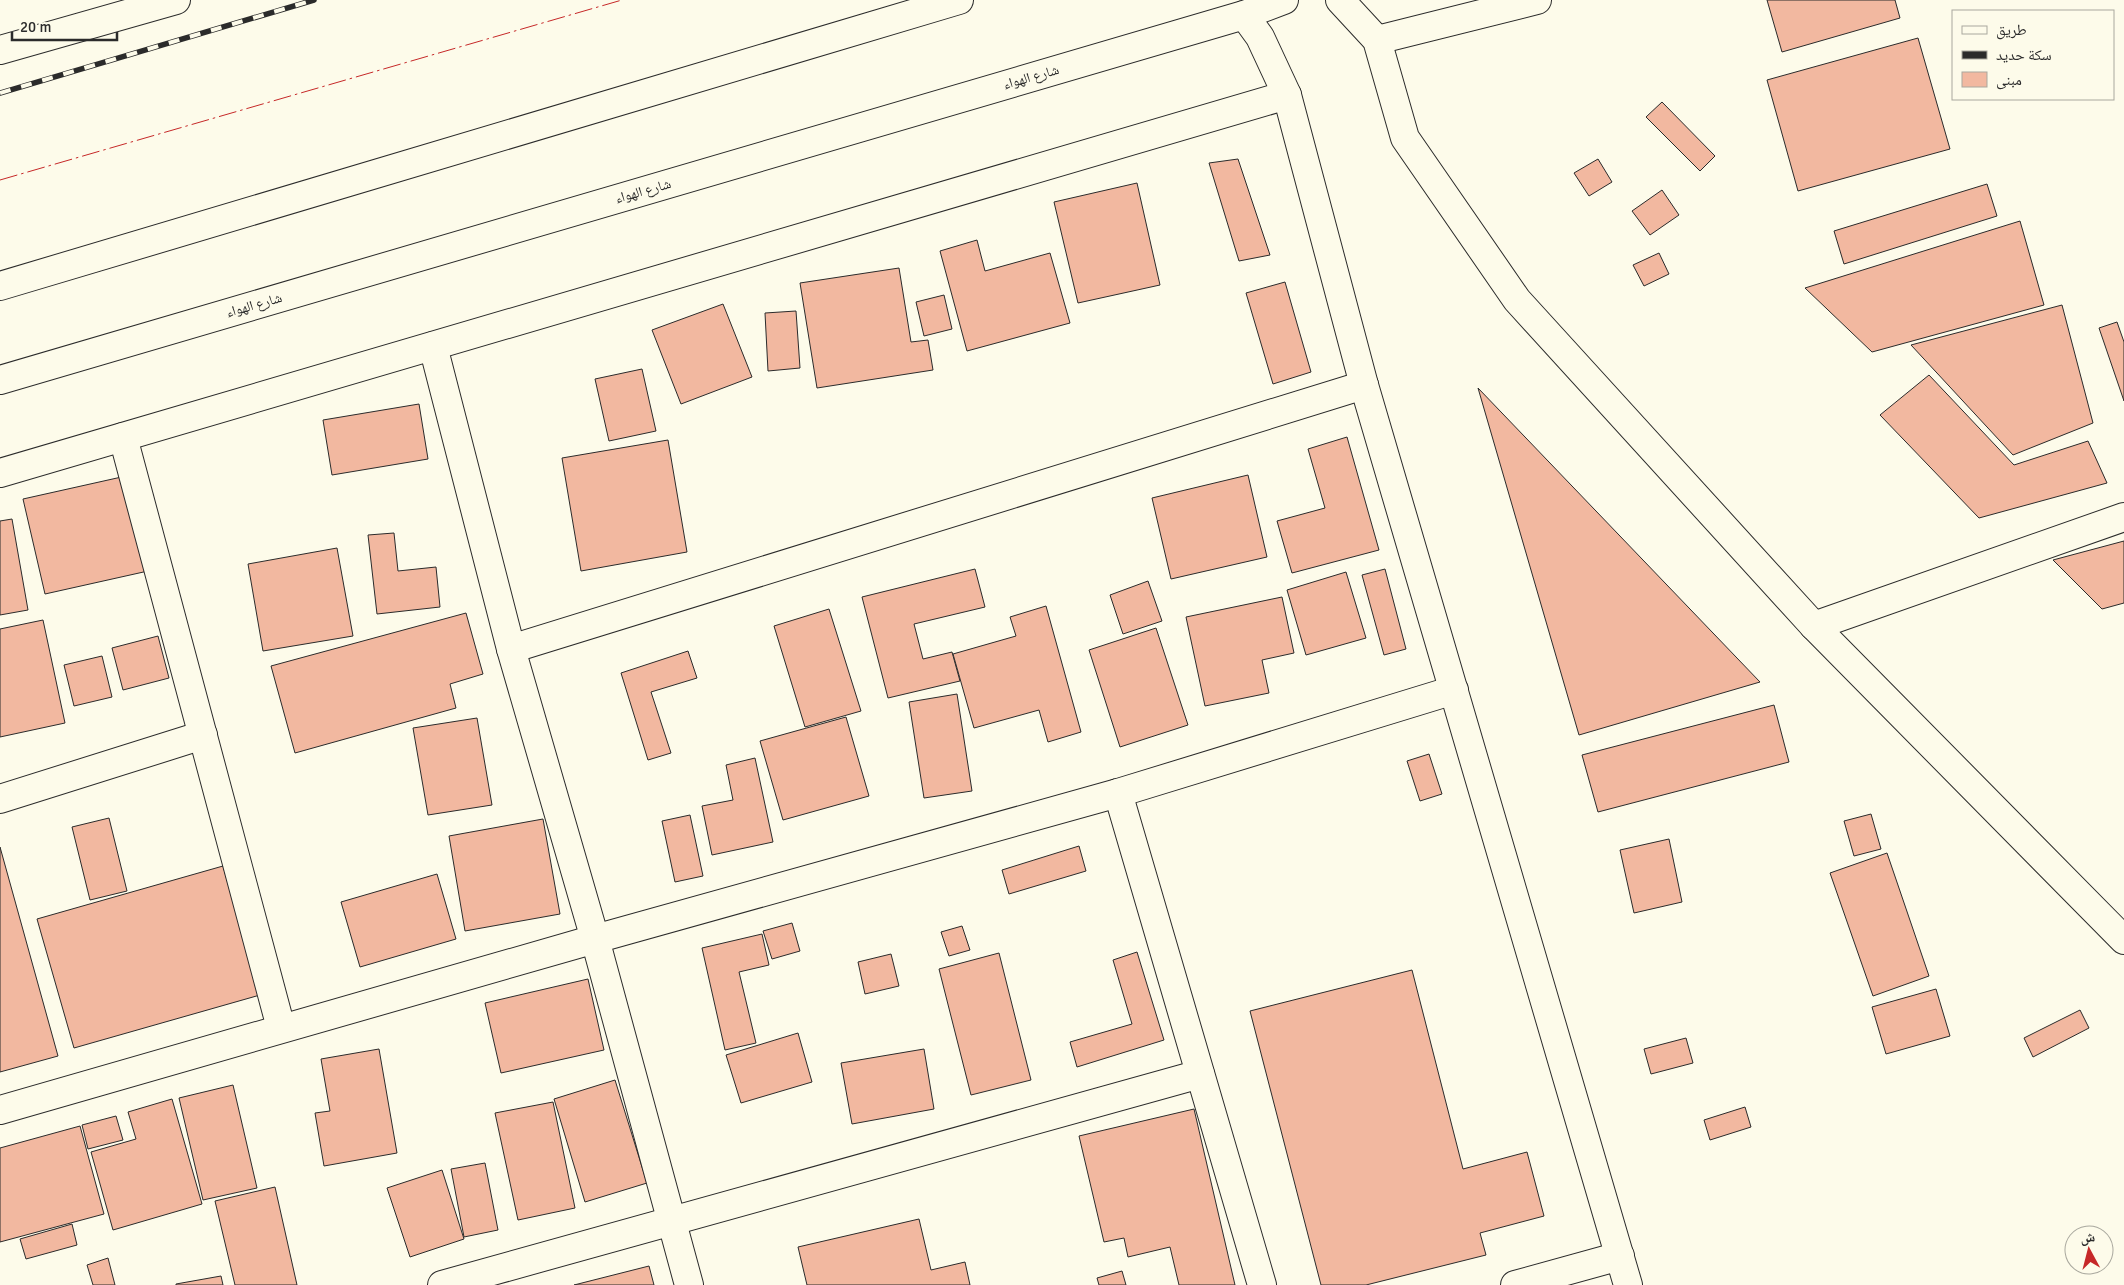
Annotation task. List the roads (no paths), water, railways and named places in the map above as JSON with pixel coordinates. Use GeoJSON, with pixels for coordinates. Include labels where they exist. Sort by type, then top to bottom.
{"type":"FeatureCollection","features":[{"type":"Feature","properties":{"kind":"main road"},"geometry":{"type":"LineString","coordinates":[[0,50],[176,0]]}},
{"type":"Feature","properties":{"kind":"main road"},"geometry":{"type":"LineString","coordinates":[[0,286],[959,0]]}},
{"type":"Feature","properties":{"kind":"main road","name":"شارع الهواء"},"geometry":{"type":"LineString","coordinates":[[0,380],[1242,7],[1284,0]]}},
{"type":"Feature","properties":{"kind":"main road"},"geometry":{"type":"LineString","coordinates":[[1340,0],[1377,40],[1405,138],[1517,300],[1814,626],[2124,940]]}},
{"type":"Feature","properties":{"kind":"main road"},"geometry":{"type":"LineString","coordinates":[[1377,40],[1537,0]]}},
{"type":"Feature","properties":{"kind":"main road"},"geometry":{"type":"LineString","coordinates":[[1242,7],[1260,37],[1287,96],[1364,385],[1628,1285]]}},
{"type":"Feature","properties":{"kind":"main road"},"geometry":{"type":"LineString","coordinates":[[0,473],[1287,96]]}},
{"type":"Feature","properties":{"kind":"main road"},"geometry":{"type":"LineString","coordinates":[[432,346],[511,649],[595,939],[689,1285]]}},
{"type":"Feature","properties":{"kind":"main road"},"geometry":{"type":"LineString","coordinates":[[511,649],[1364,385]]}},
{"type":"Feature","properties":{"kind":"main road"},"geometry":{"type":"LineString","coordinates":[[123,437],[281,1028]]}},
{"type":"Feature","properties":{"kind":"main road"},"geometry":{"type":"LineString","coordinates":[[1814,626],[2124,517]]}},
{"type":"Feature","properties":{"kind":"main road"},"geometry":{"type":"LineString","coordinates":[[0,1110],[281,1028],[1118,793],[1454,690]]}},
{"type":"Feature","properties":{"kind":"main road"},"geometry":{"type":"LineString","coordinates":[[0,798],[203,735]]}},
{"type":"Feature","properties":{"kind":"main road"},"geometry":{"type":"LineString","coordinates":[[1118,793],[1262,1285]]}},
{"type":"Feature","properties":{"kind":"main road"},"geometry":{"type":"LineString","coordinates":[[442,1285],[1200,1074]]}},
{"type":"Feature","properties":{"kind":"main road"},"geometry":{"type":"LineString","coordinates":[[1515,1285],[1620,1256]]}},
{"type":"Feature","properties":{"kind":"railway"},"geometry":{"type":"LineString","coordinates":[[0,93],[314,0]]}}]}
